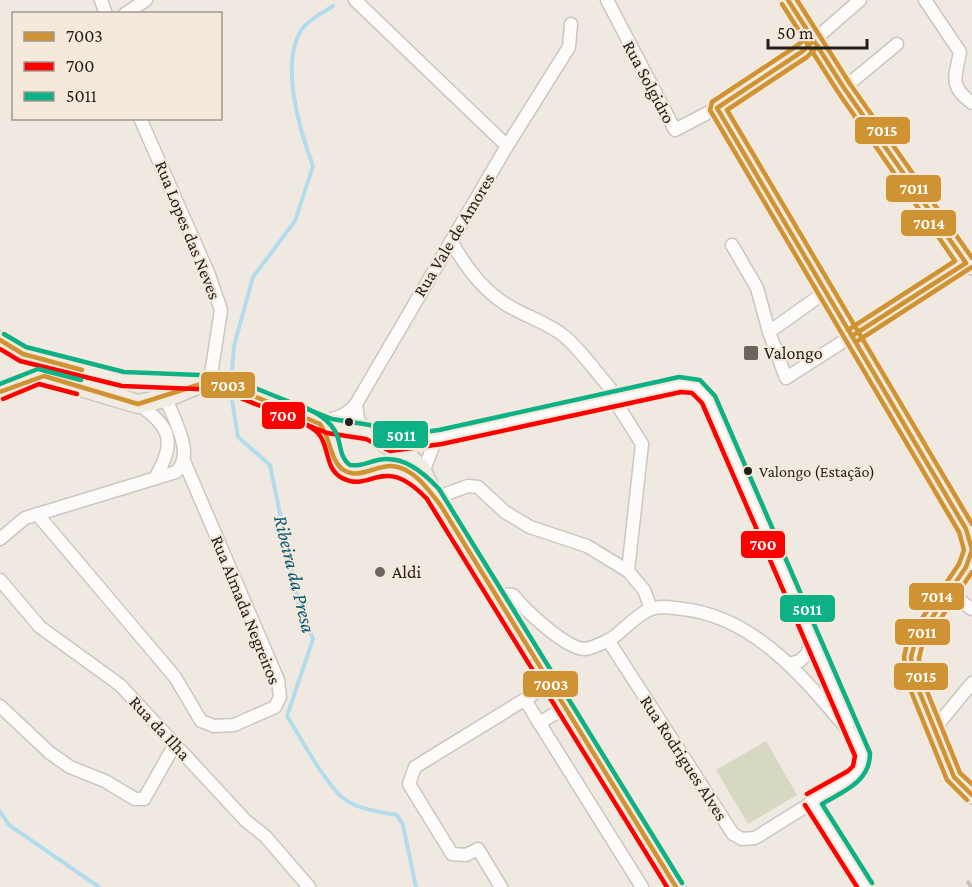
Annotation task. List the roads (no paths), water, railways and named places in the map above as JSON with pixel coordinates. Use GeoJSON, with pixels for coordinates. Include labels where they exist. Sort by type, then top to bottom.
{"type":"FeatureCollection","features":[{"type":"Feature","properties":{"kind":"main road"},"geometry":{"type":"LineString","coordinates":[[0,340],[35,358],[153,388],[166,398]]}},
{"type":"Feature","properties":{"kind":"main road"},"geometry":{"type":"LineString","coordinates":[[35,358],[43,369],[38,376]]}},
{"type":"Feature","properties":{"kind":"main road"},"geometry":{"type":"LineString","coordinates":[[0,392],[38,376],[51,377],[138,404],[166,398],[210,381]]}},
{"type":"Feature","properties":{"kind":"main road"},"geometry":{"type":"LineString","coordinates":[[123,379],[210,381],[233,386],[313,419],[327,430],[377,443],[377,468]]}},
{"type":"Feature","properties":{"kind":"main road"},"geometry":{"type":"LineString","coordinates":[[358,437],[334,457],[342,470],[356,474],[377,468],[399,467],[434,496]]}},
{"type":"Feature","properties":{"kind":"main road"},"geometry":{"type":"LineString","coordinates":[[358,437],[403,452],[424,470],[434,496],[676,887]]}},
{"type":"Feature","properties":{"kind":"street"},"geometry":{"type":"LineString","coordinates":[[128,12],[146,0]]}},
{"type":"Feature","properties":{"kind":"street"},"geometry":{"type":"LineString","coordinates":[[355,0],[507,146]]}},
{"type":"Feature","properties":{"kind":"street","name":"Rua Solgidro"},"geometry":{"type":"LineString","coordinates":[[607,0],[675,130],[717,108]]}},
{"type":"Feature","properties":{"kind":"street"},"geometry":{"type":"LineString","coordinates":[[732,245],[757,288],[768,332],[786,378],[969,265],[844,88],[788,0]]}},
{"type":"Feature","properties":{"kind":"street"},"geometry":{"type":"LineString","coordinates":[[861,0],[803,51],[717,108],[966,529],[972,550],[966,567],[915,643],[911,657],[913,676],[954,777],[972,795]]}},
{"type":"Feature","properties":{"kind":"street"},"geometry":{"type":"LineString","coordinates":[[925,0],[960,52],[954,82],[960,93],[972,103]]}},
{"type":"Feature","properties":{"kind":"street","name":"Rua Vale de Amores"},"geometry":{"type":"LineString","coordinates":[[358,437],[354,406],[450,241],[569,47],[572,24]]}},
{"type":"Feature","properties":{"kind":"street"},"geometry":{"type":"LineString","coordinates":[[844,88],[897,44]]}},
{"type":"Feature","properties":{"kind":"street","name":"Rua Lopes das Neves"},"geometry":{"type":"LineString","coordinates":[[141,120],[209,275],[221,310],[210,381]]}},
{"type":"Feature","properties":{"kind":"street"},"geometry":{"type":"LineString","coordinates":[[450,241],[466,267],[481,283],[514,309],[542,321],[566,337],[610,388],[613,398],[642,444],[628,571]]}},
{"type":"Feature","properties":{"kind":"street"},"geometry":{"type":"LineString","coordinates":[[768,332],[825,292]]}},
{"type":"Feature","properties":{"kind":"street","name":"Rua Rodrigues Alves"},"geometry":{"type":"LineString","coordinates":[[608,640],[733,834],[742,839],[755,838],[811,801],[853,777],[860,769],[863,754],[708,399],[696,387],[681,384],[613,398]]}},
{"type":"Feature","properties":{"kind":"street"},"geometry":{"type":"LineString","coordinates":[[0,539],[25,518],[176,472],[184,461],[183,445],[166,398]]}},
{"type":"Feature","properties":{"kind":"street"},"geometry":{"type":"LineString","coordinates":[[313,419],[336,419],[354,406],[358,420],[358,437],[420,441],[613,398]]}},
{"type":"Feature","properties":{"kind":"street"},"geometry":{"type":"LineString","coordinates":[[138,404],[157,417],[164,427],[169,442],[166,460],[155,478]]}},
{"type":"Feature","properties":{"kind":"street"},"geometry":{"type":"LineString","coordinates":[[377,468],[400,461],[412,469],[424,470],[430,452],[440,437]]}},
{"type":"Feature","properties":{"kind":"street"},"geometry":{"type":"LineString","coordinates":[[420,441],[426,444],[430,452]]}},
{"type":"Feature","properties":{"kind":"street","name":"Rua Almada Negreiros"},"geometry":{"type":"LineString","coordinates":[[37,514],[175,677],[201,721],[214,726],[234,725],[275,707],[280,697],[278,680],[184,461]]}},
{"type":"Feature","properties":{"kind":"street"},"geometry":{"type":"LineString","coordinates":[[434,496],[468,486],[478,487],[504,512],[530,527],[587,546],[628,571],[644,590],[651,609]]}},
{"type":"Feature","properties":{"kind":"street","name":"Rua da Ilha"},"geometry":{"type":"LineString","coordinates":[[0,580],[40,627],[120,685],[246,821],[265,836],[309,887]]}},
{"type":"Feature","properties":{"kind":"street"},"geometry":{"type":"LineString","coordinates":[[952,588],[963,603],[972,609]]}},
{"type":"Feature","properties":{"kind":"street"},"geometry":{"type":"LineString","coordinates":[[496,594],[513,595],[532,617],[572,644],[585,649],[608,640],[651,609],[668,607],[694,610],[730,622],[758,637],[788,664],[853,735]]}},
{"type":"Feature","properties":{"kind":"street"},"geometry":{"type":"LineString","coordinates":[[788,664],[800,661],[808,653],[810,635]]}},
{"type":"Feature","properties":{"kind":"street"},"geometry":{"type":"LineString","coordinates":[[935,728],[972,683]]}},
{"type":"Feature","properties":{"kind":"street"},"geometry":{"type":"LineString","coordinates":[[501,887],[478,849],[466,855],[452,854],[409,784],[416,767],[550,684]]}},
{"type":"Feature","properties":{"kind":"street"},"geometry":{"type":"LineString","coordinates":[[525,700],[642,887]]}},
{"type":"Feature","properties":{"kind":"street"},"geometry":{"type":"LineString","coordinates":[[0,706],[50,753],[70,767],[105,781],[135,799],[144,799],[175,744]]}},
{"type":"Feature","properties":{"kind":"street"},"geometry":{"type":"LineString","coordinates":[[539,723],[565,708]]}},
{"type":"Feature","properties":{"kind":"street"},"geometry":{"type":"LineString","coordinates":[[811,801],[866,887]]}},
{"type":"Feature","properties":{"kind":"waterway","name":"Ribeira da Presa"},"geometry":{"type":"LineString","coordinates":[[232,370],[234,346],[253,277],[295,221],[313,166],[294,97],[292,60],[295,43],[302,29],[312,19],[333,6]]}},
{"type":"Feature","properties":{"kind":"waterway","name":"Ribeira da Presa"},"geometry":{"type":"LineString","coordinates":[[231,394],[238,437],[270,465],[299,606],[313,639],[287,716],[321,771],[343,798],[361,807],[397,815],[403,825],[416,887]]}},
{"type":"Feature","properties":{"kind":"waterway"},"geometry":{"type":"LineString","coordinates":[[0,811],[9,825],[99,887]]}},
{"type":"Feature","properties":{"kind":"place","name":"Valongo"},"geometry":{"type":"Point","coordinates":[751,353]}},
{"type":"Feature","properties":{"kind":"place","name":"Valongo (Estação)"},"geometry":{"type":"Point","coordinates":[748,471]}},
{"type":"Feature","properties":{"kind":"place","name":"Aldi"},"geometry":{"type":"Point","coordinates":[380,572]}}]}
